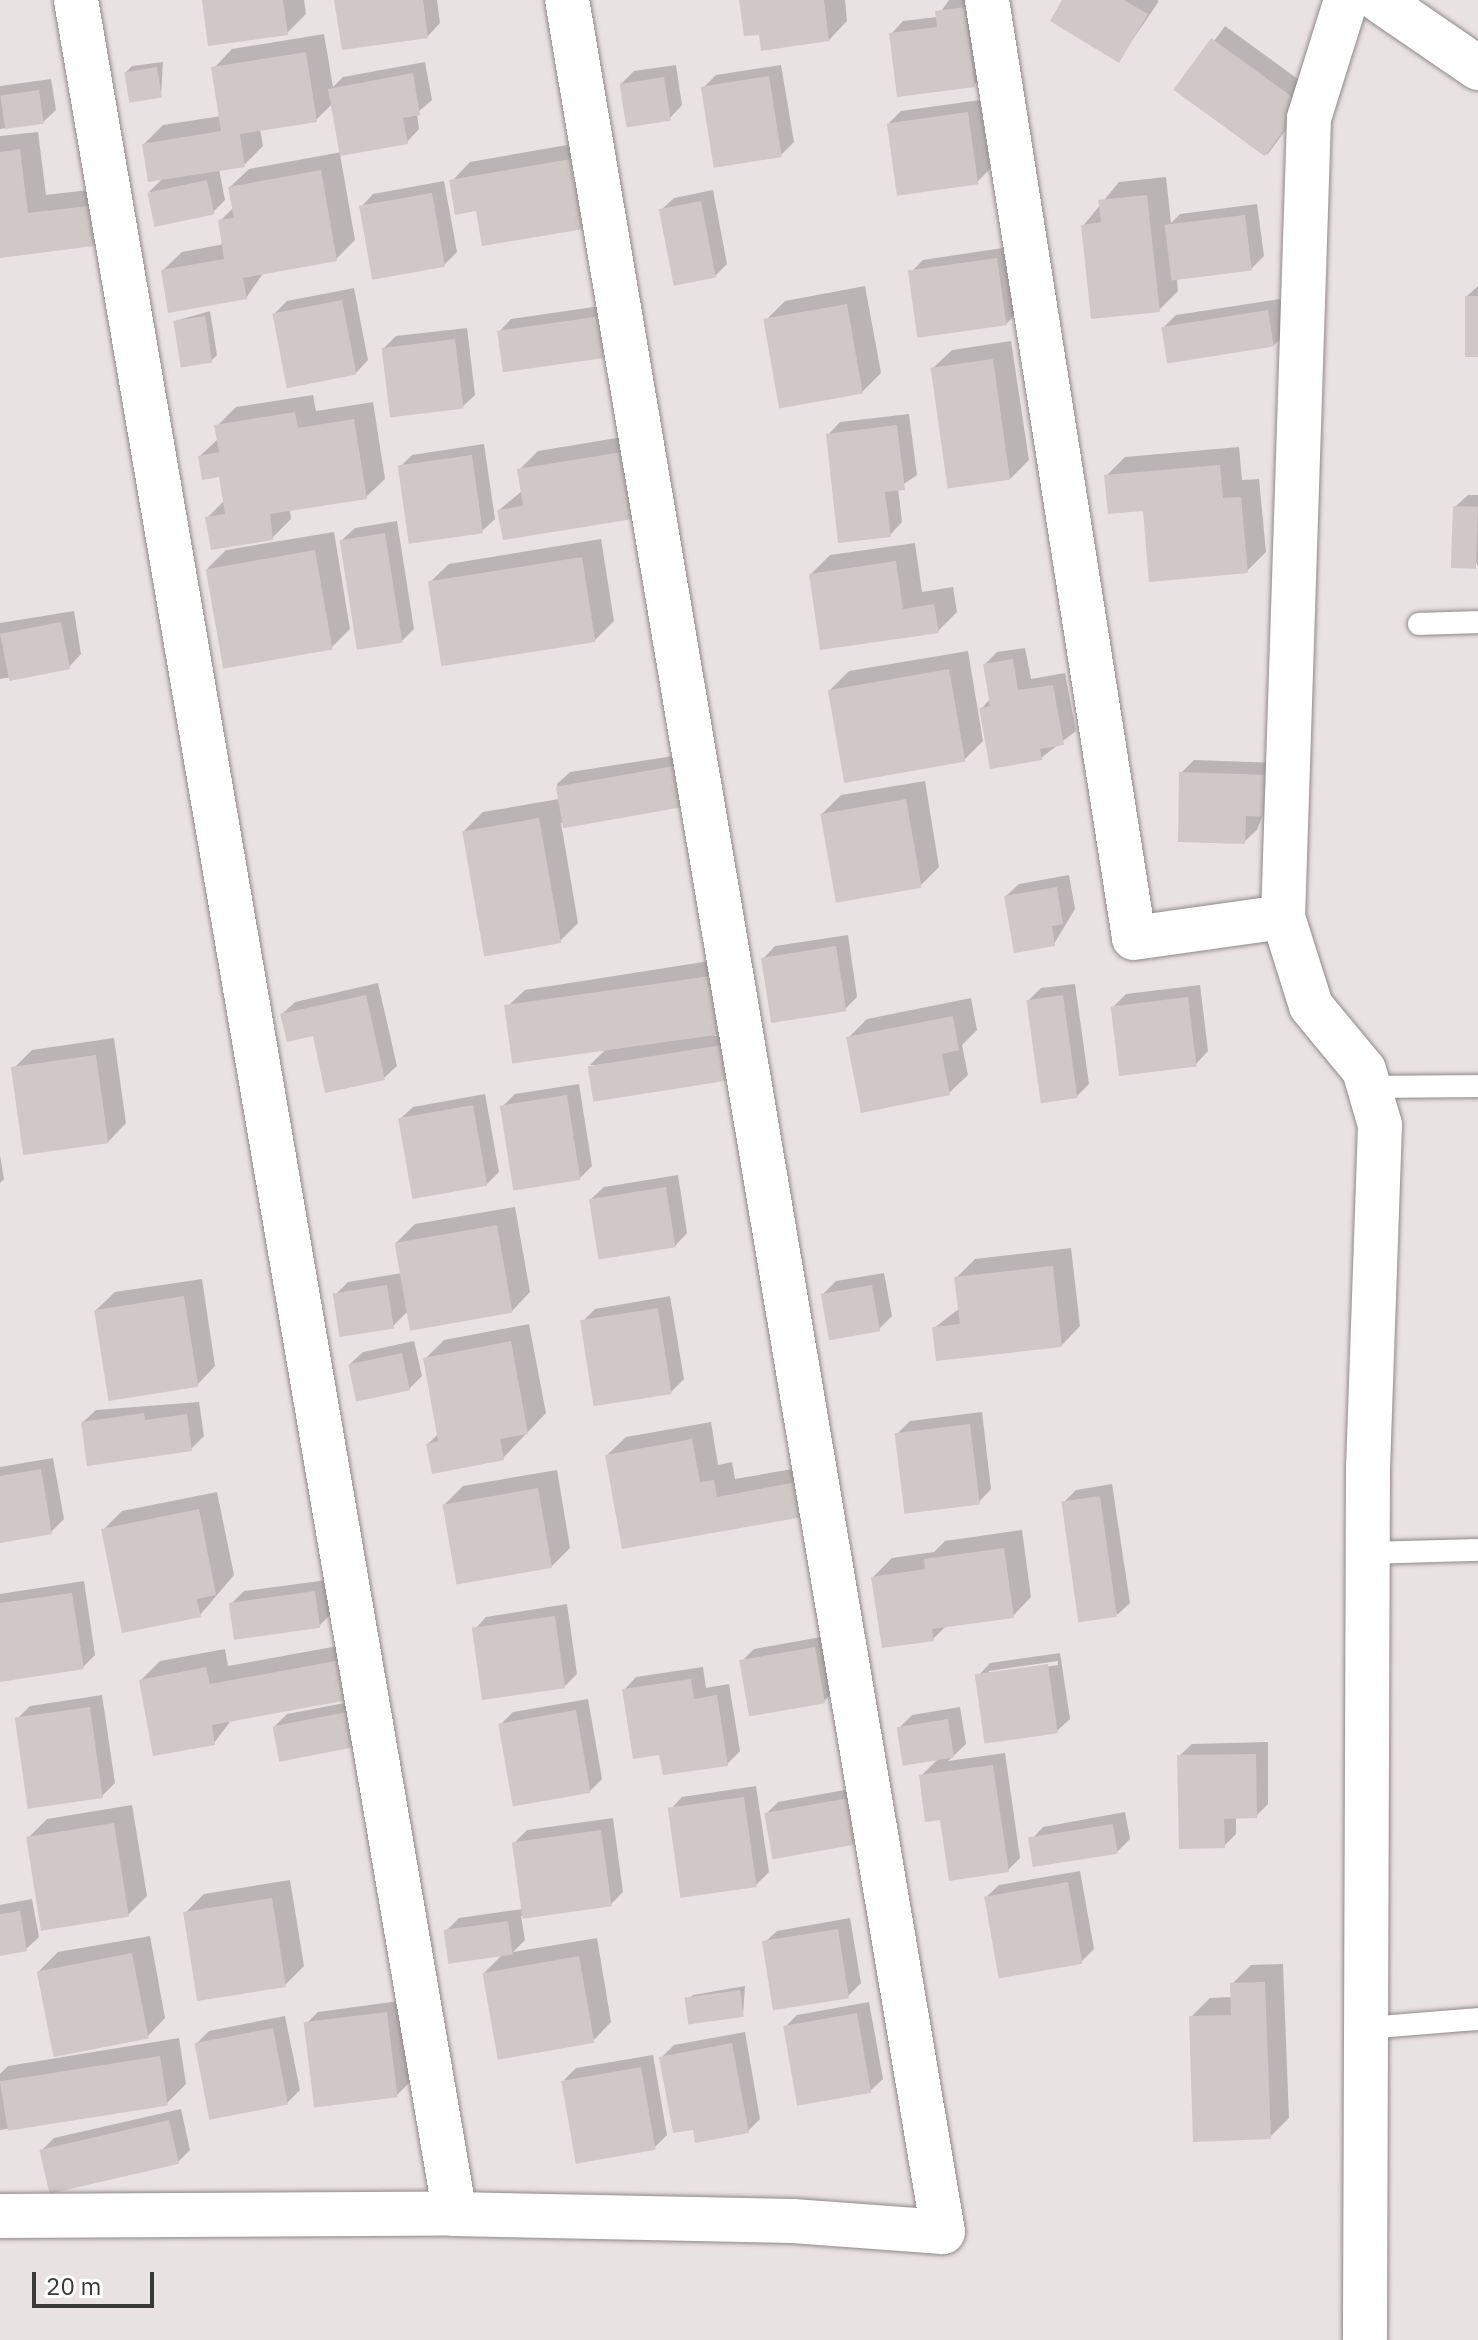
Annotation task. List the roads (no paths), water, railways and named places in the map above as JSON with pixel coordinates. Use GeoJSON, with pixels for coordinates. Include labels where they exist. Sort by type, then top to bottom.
{"type":"FeatureCollection","features":[{"type":"Feature","properties":{"kind":"street"},"geometry":{"type":"LineString","coordinates":[[76,0],[455,2214]]}},
{"type":"Feature","properties":{"kind":"street"},"geometry":{"type":"LineString","coordinates":[[0,2216],[455,2214],[793,2221],[943,2232],[567,0]]}},
{"type":"Feature","properties":{"kind":"street"},"geometry":{"type":"LineString","coordinates":[[987,0],[1134,938],[1283,917]]}},
{"type":"Feature","properties":{"kind":"street"},"geometry":{"type":"LineString","coordinates":[[1346,0],[1309,118],[1283,917],[1311,1006],[1364,1070],[1380,1125],[1368,1553],[1365,2340]]}},
{"type":"Feature","properties":{"kind":"street"},"geometry":{"type":"LineString","coordinates":[[1379,0],[1478,68]]}},
{"type":"Feature","properties":{"kind":"lane"},"geometry":{"type":"LineString","coordinates":[[1419,624],[1478,622]]}},
{"type":"Feature","properties":{"kind":"lane"},"geometry":{"type":"LineString","coordinates":[[1369,1087],[1478,1086]]}},
{"type":"Feature","properties":{"kind":"lane"},"geometry":{"type":"LineString","coordinates":[[1368,1553],[1478,1550]]}},
{"type":"Feature","properties":{"kind":"lane"},"geometry":{"type":"LineString","coordinates":[[1366,2028],[1478,2019]]}}]}
